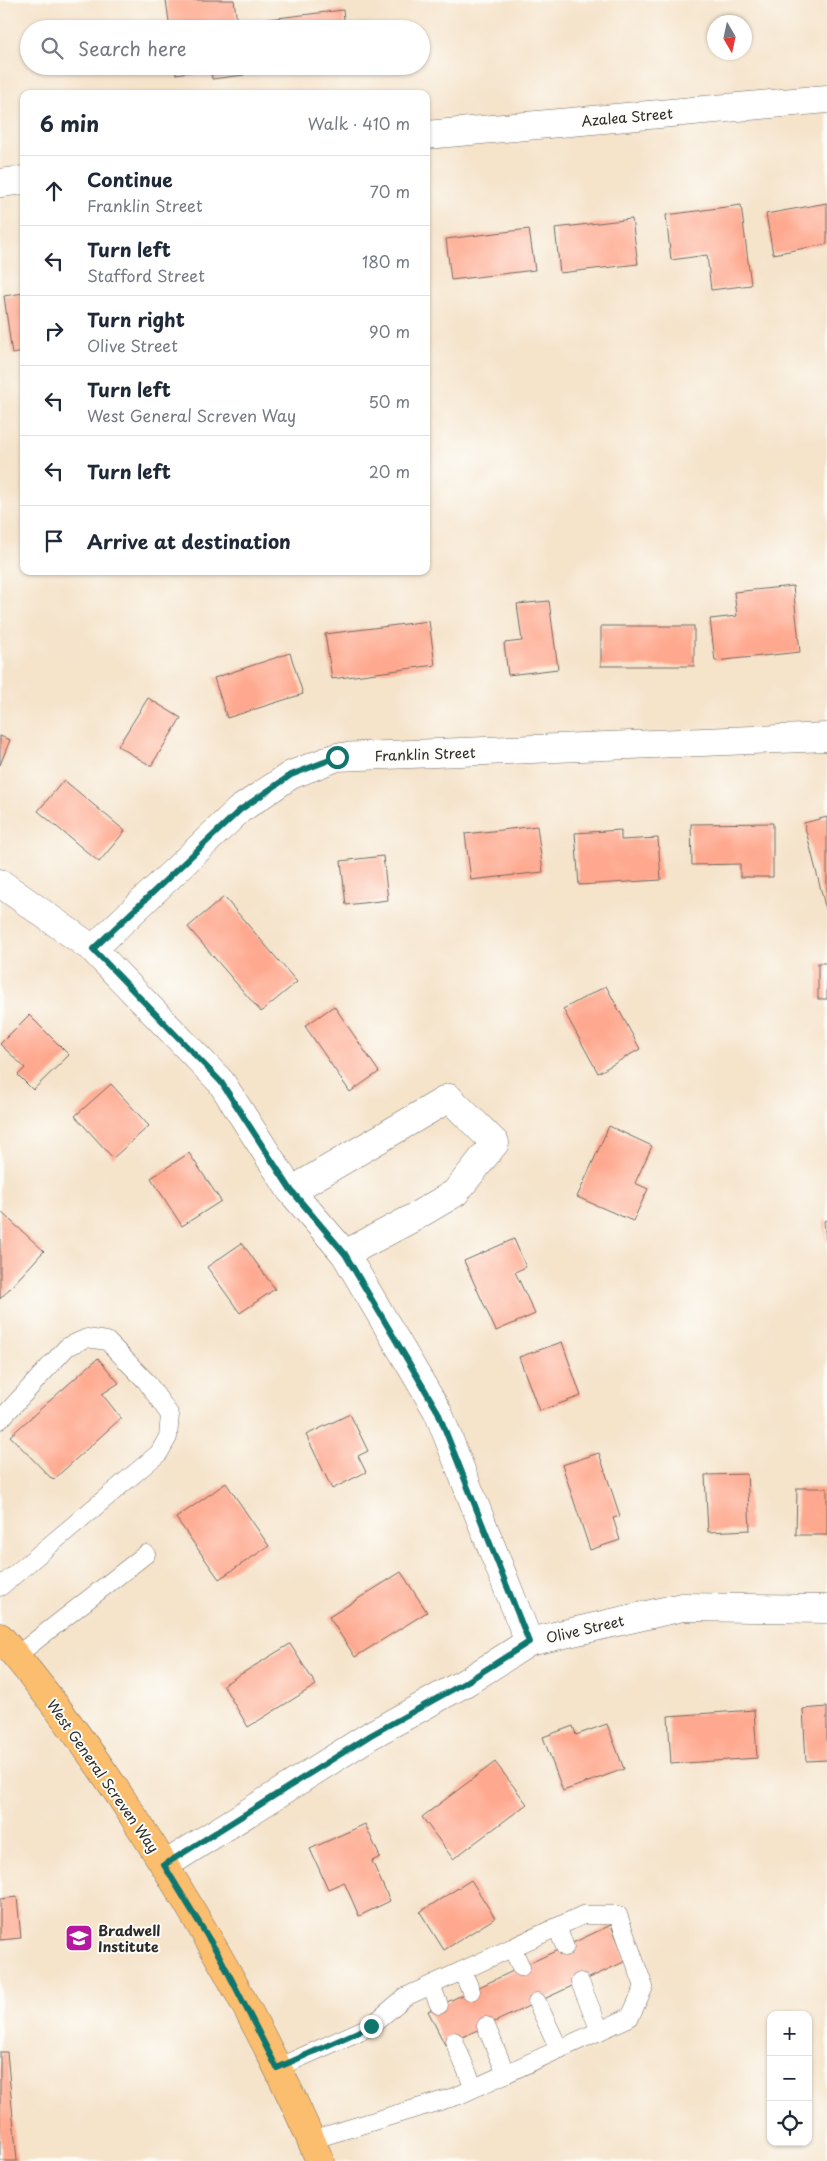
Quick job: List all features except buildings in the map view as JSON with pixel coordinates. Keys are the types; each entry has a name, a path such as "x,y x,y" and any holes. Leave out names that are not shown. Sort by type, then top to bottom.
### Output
{"main road":[{"name":"West General Screven Way","path":"8,1646 61,1712 109,1779 164,1865 220,1957 277,2068 316,2150"}],"street":[{"name":"Azalea Street","path":"430,135 827,99"},
{"path":"0,182 20,180"},
{"name":"Franklin Street","path":"93,949 240,810 291,775 337,757 827,738"},
{"path":"0,884 93,949 221,1082 291,1190 345,1254 438,1412 529,1642"},
{"path":"291,1190 449,1098 495,1143 455,1193 345,1254"},
{"name":"Olive Street","path":"164,1865 371,1735 468,1681 529,1642 682,1607 827,1609"}],"lane":[{"path":"0,1420 67,1347 87,1338 107,1341 146,1380 170,1415 168,1438 159,1453 0,1587"},
{"path":"8,1646 146,1554"},
{"path":"277,2068 371,2026 405,1997 583,1915 618,1915 644,1987 630,2017 457,2096 316,2150"},
{"path":"557,1927 565,1947"},
{"path":"512,1948 521,1967"},
{"path":"462,1971 471,1991"},
{"path":"580,1982 600,2031"},
{"path":"431,1985 439,2005"},
{"path":"537,2002 559,2049"},
{"path":"486,2026 506,2074"},
{"path":"454,2041 474,2088"}],"place":[{"name":"Bradwell Institute","path":"79,1938"}],"route":[{"path":"337,757 291,775 240,810 93,949 221,1082 291,1190 345,1254 438,1412 529,1642 468,1681 371,1735 164,1865 220,1957 277,2068 371,2026"}]}
